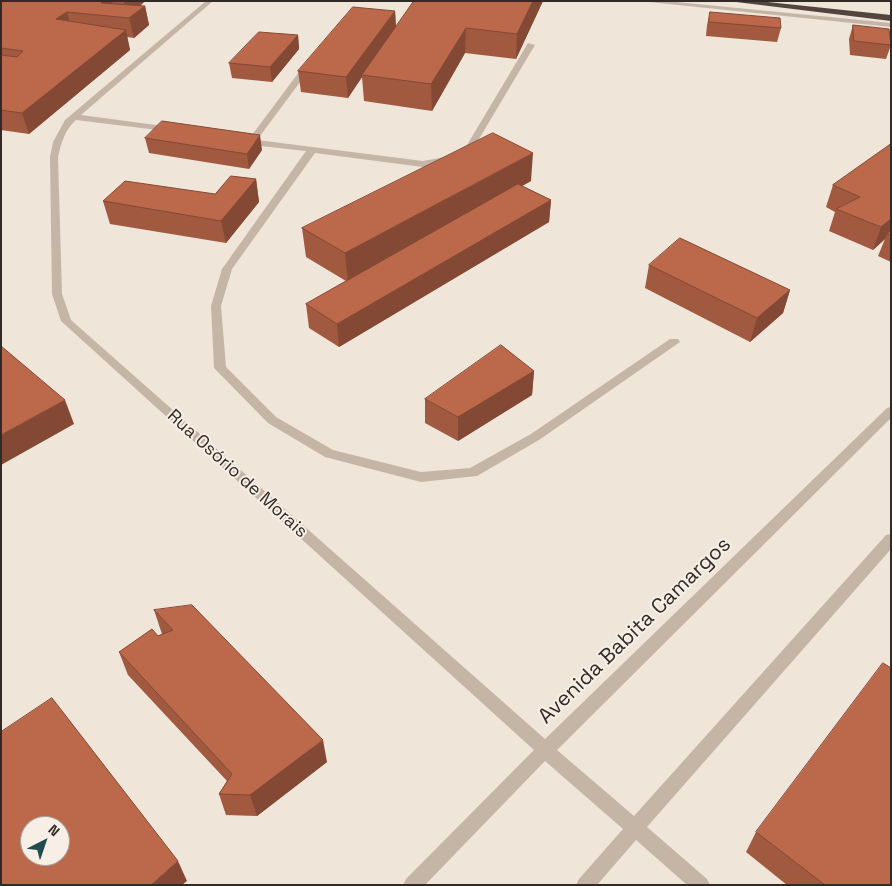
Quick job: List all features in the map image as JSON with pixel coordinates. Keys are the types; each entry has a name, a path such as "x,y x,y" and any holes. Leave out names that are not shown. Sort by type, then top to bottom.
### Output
{"highway":[{"path":"732,1 891,18"}],"street":[{"name":"Rua Osório de Morais","path":"210,1 68,122 56,142 54,157 57,294 66,321 545,750 701,885"},
{"path":"642,1 891,25"},
{"path":"241,140 423,164 448,159 470,147 531,45"},
{"path":"251,142 314,58"},
{"path":"75,117 182,132"},
{"path":"312,150 227,269 216,306 220,368 272,420 328,454 421,477 472,473 535,437 674,342"},
{"name":"Avenida Babita Camargos","path":"412,885 545,750 891,411"},
{"path":"585,885 891,539"}],"building":[{"path":"1,1 104,1 101,3 145,6 129,18 67,12 56,19 126,30 22,113 1,110 1,55 17,57 23,51 1,48"},
{"path":"414,1 533,1 517,34 466,28 431,84 362,75"},
{"path":"353,7 395,11 346,77 298,71"},
{"path":"710,12 780,18 781,28 709,22"},
{"path":"853,25 889,29 891,45 854,41"},
{"path":"259,32 298,35 270,67 229,63"},
{"path":"162,121 260,135 247,154 145,138"},
{"path":"493,133 533,153 345,253 302,228"},
{"path":"891,144 891,219 881,227 836,209 860,197 833,185"},
{"path":"231,176 256,179 221,221 103,201 125,181 215,194"},
{"path":"518,184 551,200 337,324 306,304"},
{"path":"680,238 790,290 757,318 649,265"},
{"path":"501,345 534,371 458,417 425,399"},
{"path":"1,346 65,400 1,435"},
{"path":"192,605 323,740 250,795 219,794 232,774 119,652 152,629 158,636 173,630 154,610"},
{"path":"883,663 891,668 891,885 825,885 756,832"},
{"path":"52,698 178,861 151,885 1,885 1,732"}]}
